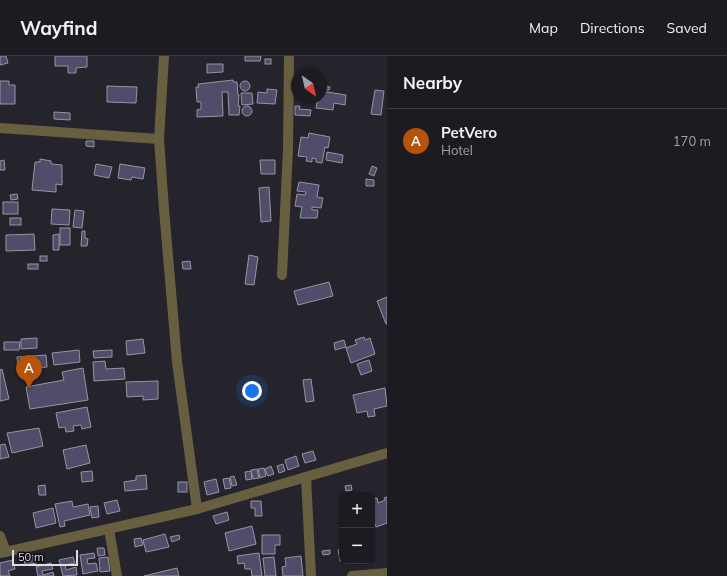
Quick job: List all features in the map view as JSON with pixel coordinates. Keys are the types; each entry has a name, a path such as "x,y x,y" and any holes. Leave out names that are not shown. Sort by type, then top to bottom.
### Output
{"street":[{"path":"164,56 159,139 177,362 197,509"},
{"path":"282,275 288,150 289,56"},
{"path":"0,128 159,139"},
{"path":"0,536 3,552 109,530 197,509 387,453"},
{"path":"306,477 311,576 319,576"},
{"path":"109,530 117,576"},
{"path":"352,576 382,575"}],"building":[{"path":"0,56 6,56 8,63 0,65"},
{"path":"55,56 87,56 87,67 76,68 76,73 68,73 68,66 55,66"},
{"path":"245,56 261,56 260,61 245,61"},
{"path":"265,59 271,59 271,64 265,64"},
{"path":"207,64 223,64 223,72 207,73"},
{"path":"233,80 233,82 237,82 239,95 238,106 240,106 239,115 229,115 228,92 222,92 223,116 197,117 197,110 201,109 201,102 197,102 196,87 199,87 198,84"},
{"path":"0,81 9,81 9,85 15,85 15,104 0,104"},
{"path":"243,81 247,81 250,86 247,91 243,91 240,88 240,84"},
{"path":"107,86 137,87 136,103 107,102"},
{"path":"267,89 277,90 275,104 257,103 258,92 267,93"},
{"path":"375,90 384,91 381,115 371,114"},
{"path":"327,92 346,95 345,105 334,103 333,110 316,108 317,104 327,104"},
{"path":"241,93 252,93 253,104 242,105"},
{"path":"245,106 249,106 251,107 251,115 245,116 242,113 242,109"},
{"path":"295,106 300,106 299,109 311,110 310,116 295,115"},
{"path":"54,112 70,113 70,120 54,119"},
{"path":"309,133 330,137 328,148 325,147 322,163 316,162 316,159 312,158 312,162 306,161 307,157 298,156 301,137 308,138"},
{"path":"86,141 94,141 94,147 86,146"},
{"path":"327,152 343,155 342,163 326,160"},
{"path":"40,159 51,161 51,164 62,165 62,185 56,184 56,192 32,190 35,162 40,162"},
{"path":"4,160 5,170 0,170 0,161"},
{"path":"260,160 275,160 275,174 261,174"},
{"path":"96,164 112,167 109,178 94,175"},
{"path":"120,164 145,168 143,179 132,177 131,180 118,178"},
{"path":"372,166 377,168 374,176 369,174"},
{"path":"366,179 374,180 374,186 366,186"},
{"path":"299,182 319,185 317,197 323,198 321,208 312,207 312,210 318,210 317,218 300,218 302,207 295,206 297,194 305,195 306,192 297,191"},
{"path":"269,187 271,221 261,222 259,188"},
{"path":"17,194 18,199 11,200 10,195"},
{"path":"3,202 18,202 18,214 3,214"},
{"path":"52,209 70,210 69,225 51,224"},
{"path":"75,210 84,211 82,228 73,227"},
{"path":"10,218 21,218 21,225 10,225"},
{"path":"60,228 70,228 70,245 60,245"},
{"path":"82,231 85,231 85,238 88,239 87,246 81,246"},
{"path":"34,234 35,250 6,251 6,235"},
{"path":"59,234 59,250 53,250 53,235"},
{"path":"249,255 258,257 254,285 245,284"},
{"path":"40,256 47,256 47,261 40,261"},
{"path":"190,261 191,269 183,269 182,262"},
{"path":"28,264 38,264 38,269 28,269"},
{"path":"329,282 333,296 298,305 294,291"},
{"path":"387,297 387,324 386,324 377,301"},
{"path":"364,337 365,340 370,338 375,354 351,363 346,348 357,344 355,340"},
{"path":"37,338 37,348 21,349 21,339"},
{"path":"143,339 145,353 127,355 126,341"},
{"path":"344,340 346,347 335,350 334,343"},
{"path":"4,342 20,342 19,350 4,350"},
{"path":"79,350 80,362 54,365 52,353"},
{"path":"112,350 112,357 94,358 93,351"},
{"path":"46,355 47,367 18,370 17,357"},
{"path":"369,360 372,371 361,375 357,364"},
{"path":"105,361 106,369 124,368 125,379 94,381 93,362"},
{"path":"83,368 88,400 30,409 26,387 64,380 62,372"},
{"path":"2,369 9,399 0,401 0,370"},
{"path":"311,379 314,401 306,402 303,380"},
{"path":"158,381 158,399 143,400 143,396 127,397 126,382"},
{"path":"385,388 387,406 374,409 375,416 368,417 367,411 357,413 353,395"},
{"path":"87,407 91,427 82,429 81,425 73,426 74,431 66,432 65,427 59,428 56,413"},
{"path":"39,428 43,446 12,453 7,433"},
{"path":"5,444 9,457 0,459 0,445"},
{"path":"86,445 90,463 67,469 63,450"},
{"path":"313,451 316,460 305,463 302,454"},
{"path":"296,456 299,466 288,470 285,460"},
{"path":"283,464 285,471 279,473 277,466"},
{"path":"271,466 274,474 268,476 265,469"},
{"path":"264,468 266,476 260,478 258,469"},
{"path":"257,469 259,478 253,479 251,470"},
{"path":"92,471 93,481 82,482 81,472"},
{"path":"251,471 252,479 246,480 245,472"},
{"path":"146,475 147,489 125,491 124,482 136,480 136,476"},
{"path":"234,476 237,485 232,486 230,477"},
{"path":"229,478 231,488 225,489 223,479"},
{"path":"216,479 219,492 207,495 204,482"},
{"path":"178,482 187,482 187,492 178,492"},
{"path":"45,485 46,495 39,495 38,486"},
{"path":"351,485 352,490 346,491 345,486"},
{"path":"387,497 387,523 376,527 375,498 377,498 378,503 385,500 384,498"},
{"path":"117,500 120,511 107,514 104,503"},
{"path":"72,501 73,507 88,504 90,515 64,521 65,526 60,527 55,504"},
{"path":"251,501 261,501 262,516 255,516 255,508 251,508"},
{"path":"98,506 99,517 92,518 90,507"},
{"path":"53,508 56,523 36,528 33,513"},
{"path":"227,512 229,520 216,524 213,516"},
{"path":"252,526 256,544 229,551 225,533"},
{"path":"165,534 169,547 146,552 143,540"},
{"path":"179,535 180,539 172,542 170,537"},
{"path":"262,535 280,535 280,545 275,545 275,554 262,554"},
{"path":"141,538 143,545 135,547 134,539"},
{"path":"97,548 104,548 105,555 98,556"},
{"path":"330,550 330,554 323,555 322,551"},
{"path":"94,553 95,558 87,559 88,564 96,563 98,571 83,574 80,555"},
{"path":"259,553 262,576 252,576 251,569 245,569 244,563 238,564 237,556"},
{"path":"34,555 36,563 25,565 24,557"},
{"path":"301,556 303,576 283,576 282,567 286,566 285,558"},
{"path":"73,557 75,563 65,565 66,570 76,567 77,575 63,576 59,560"},
{"path":"108,557 110,571 100,572 99,558"},
{"path":"274,557 276,576 265,576 263,558"},
{"path":"13,560 15,569 8,571 10,576 0,576 0,563"},
{"path":"51,563 53,569 42,571 43,575 53,572 54,576 38,576 36,567"},
{"path":"177,568 179,576 144,576"}],"place":[{"name":"PetVero","path":"29,388"}]}
